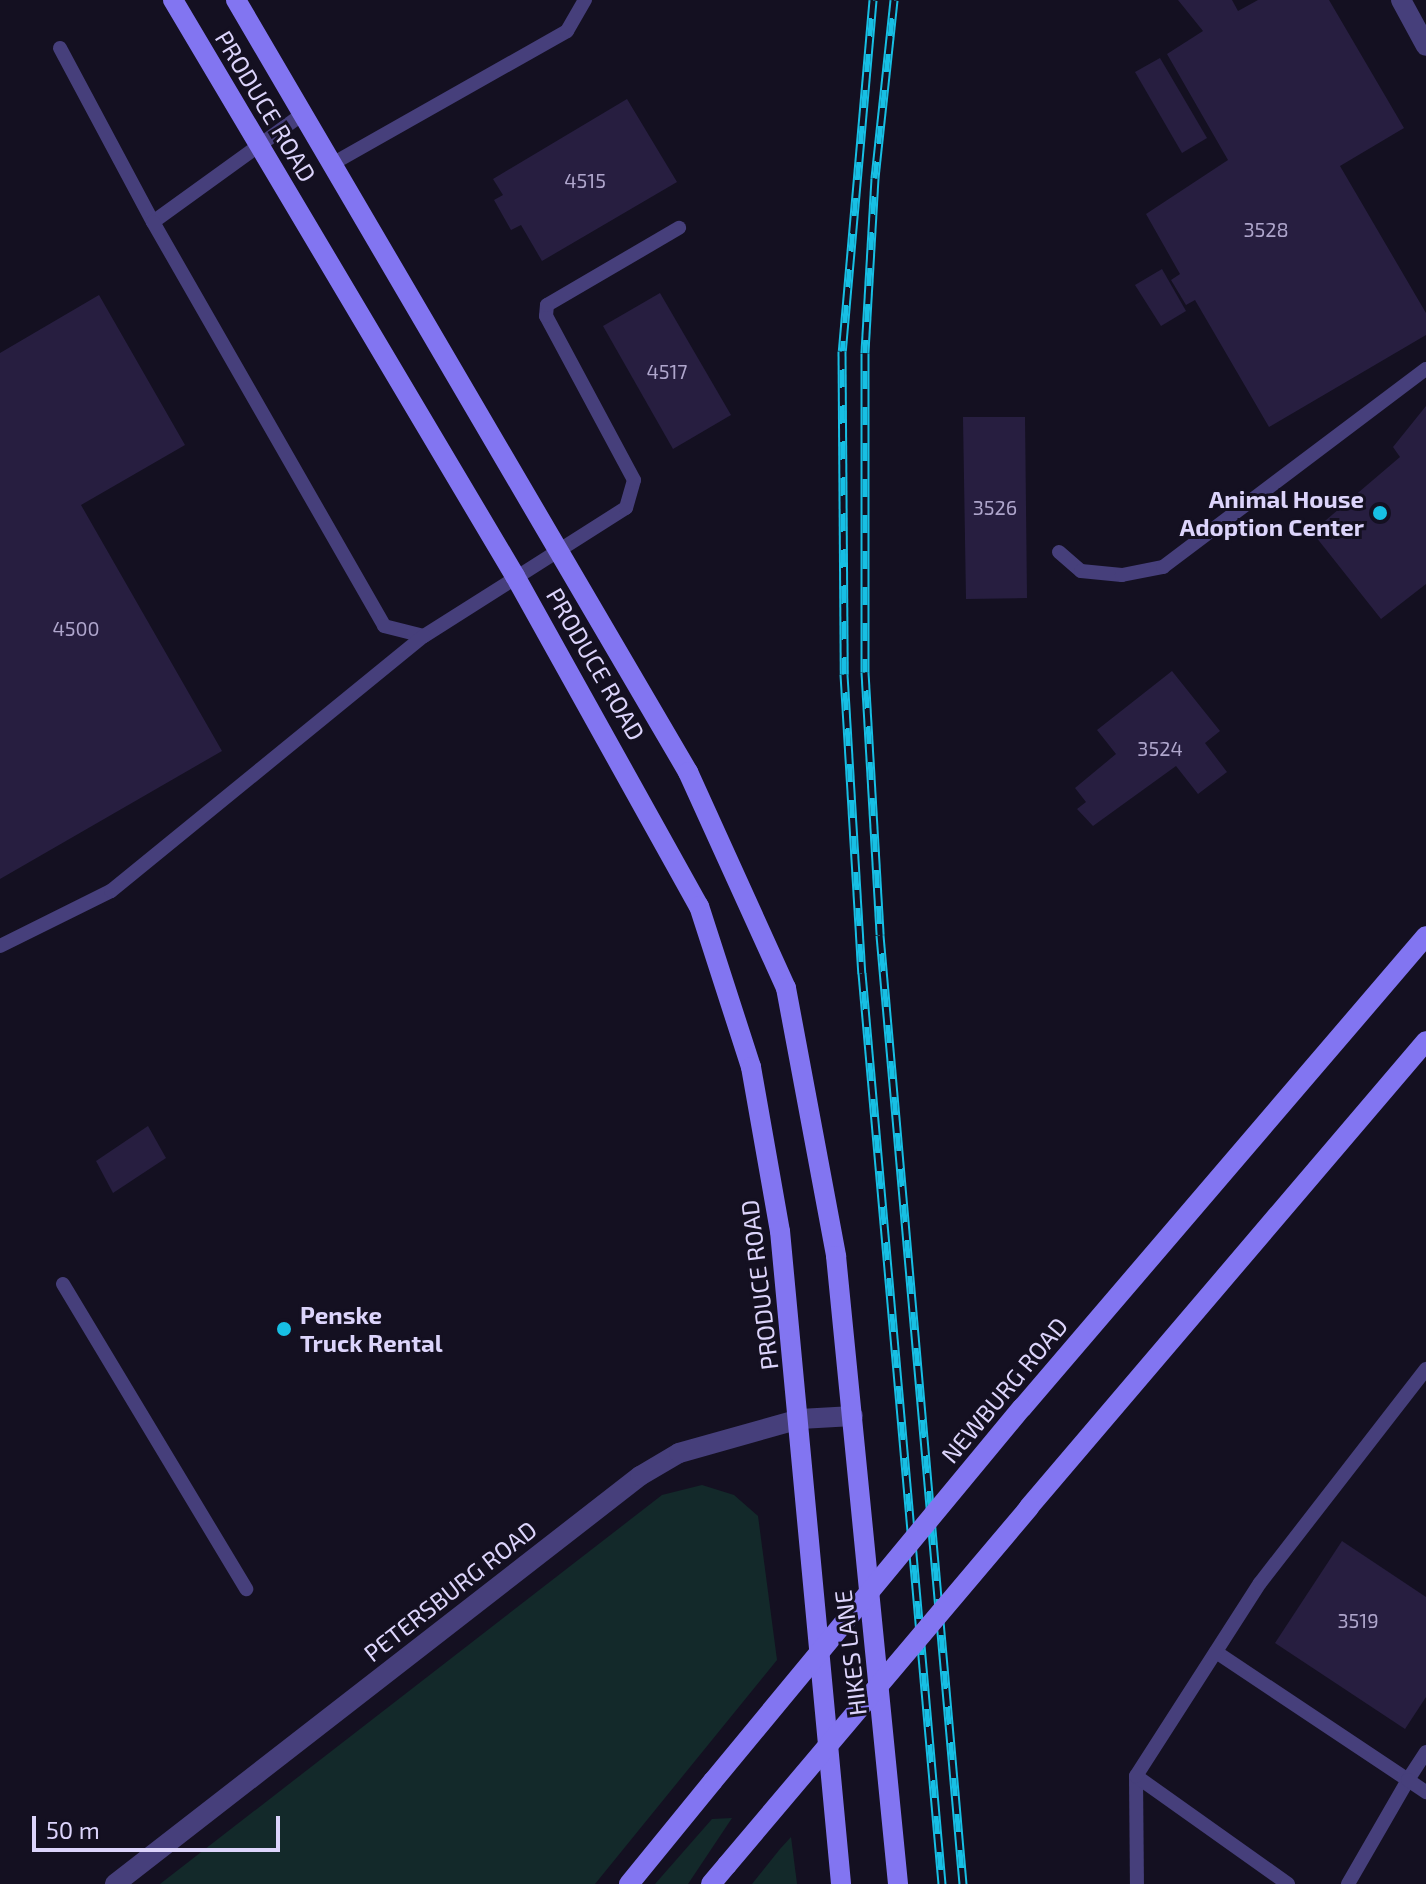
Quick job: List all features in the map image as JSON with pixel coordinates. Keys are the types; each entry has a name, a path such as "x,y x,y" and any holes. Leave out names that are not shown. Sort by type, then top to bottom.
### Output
{"street":[{"name":"PRODUCE ROAD","path":"173,0 515,576 699,906 763,1122 800,1419"},
{"name":"PRODUCE ROAD","path":"236,0 688,772 786,988 836,1256 853,1416"},
{"path":"1401,0 1426,46"},
{"name":"NEWBURG ROAD","path":"629,1884 1022,1408 1426,936"},
{"path":"711,1884 1426,1041"},
{"name":"PETERSBURG ROAD","path":"115,1884 640,1476 679,1453 800,1419 853,1416"},
{"name":"HIKES LANE","path":"853,1416 898,1884"},
{"name":"HIKES LANE","path":"800,1419 841,1884"}],"lane":[{"path":"332,164 567,31 585,0"},
{"path":"60,48 153,222 384,626 424,636"},
{"path":"153,222 303,114"},
{"path":"0,946 111,891 424,636 626,508 634,480 546,316 547,305 679,228"},
{"path":"1059,552 1081,571 1122,575 1163,567 1426,369"},
{"path":"63,1284 246,1589"},
{"path":"1137,1884 1136,1776 1260,1583 1426,1369"},
{"path":"1216,1652 1426,1792"},
{"path":"1348,1884 1426,1752"},
{"path":"1136,1776 1288,1884"}],"green space":[{"path":"702,1485 734,1495 758,1516 777,1660 595,1884 160,1884 662,1495"},
{"path":"732,1818 688,1884 655,1884 712,1819"},
{"path":"791,1837 797,1884 752,1884 780,1849"}],"building":[{"path":"1178,0 1232,0 1238,11 1258,0 1329,0 1404,128 1340,166 1426,313 1426,335 1269,427 1195,300 1186,305 1171,280 1180,274 1146,214 1228,160 1167,54 1203,31"},
{"path":"1160,58 1207,138 1182,153 1135,72"},
{"path":"627,99 677,182 542,261 521,225 511,230 494,200 503,195 493,179"},
{"path":"1162,269 1186,311 1161,326 1135,285"},
{"path":"660,293 731,415 673,449 603,326"},
{"path":"99,295 185,445 81,505 222,751 0,879 0,353"},
{"name":"Animal House Adoption Center","path":"1426,406 1426,584 1381,619 1312,532 1400,457 1393,447"},
{"path":"963,417 1025,417 1027,598 966,599"},
{"path":"1172,671 1220,731 1205,743 1227,772 1198,794 1176,766 1093,826 1077,809 1086,802 1075,788 1116,754 1097,730"},
{"path":"148,1126 166,1158 113,1193 96,1161"},
{"path":"1342,1541 1426,1597 1426,1697 1405,1729 1275,1643"}],"railway":[{"path":"873,0 842,351 844,674 862,973 942,1884"},
{"path":"894,0 875,178 865,353 865,672 880,935 963,1884"}],"place":[{"name":"Animal House Adoption Center","path":"1380,513"},
{"name":"Penske Truck Rental","path":"284,1329"}]}
